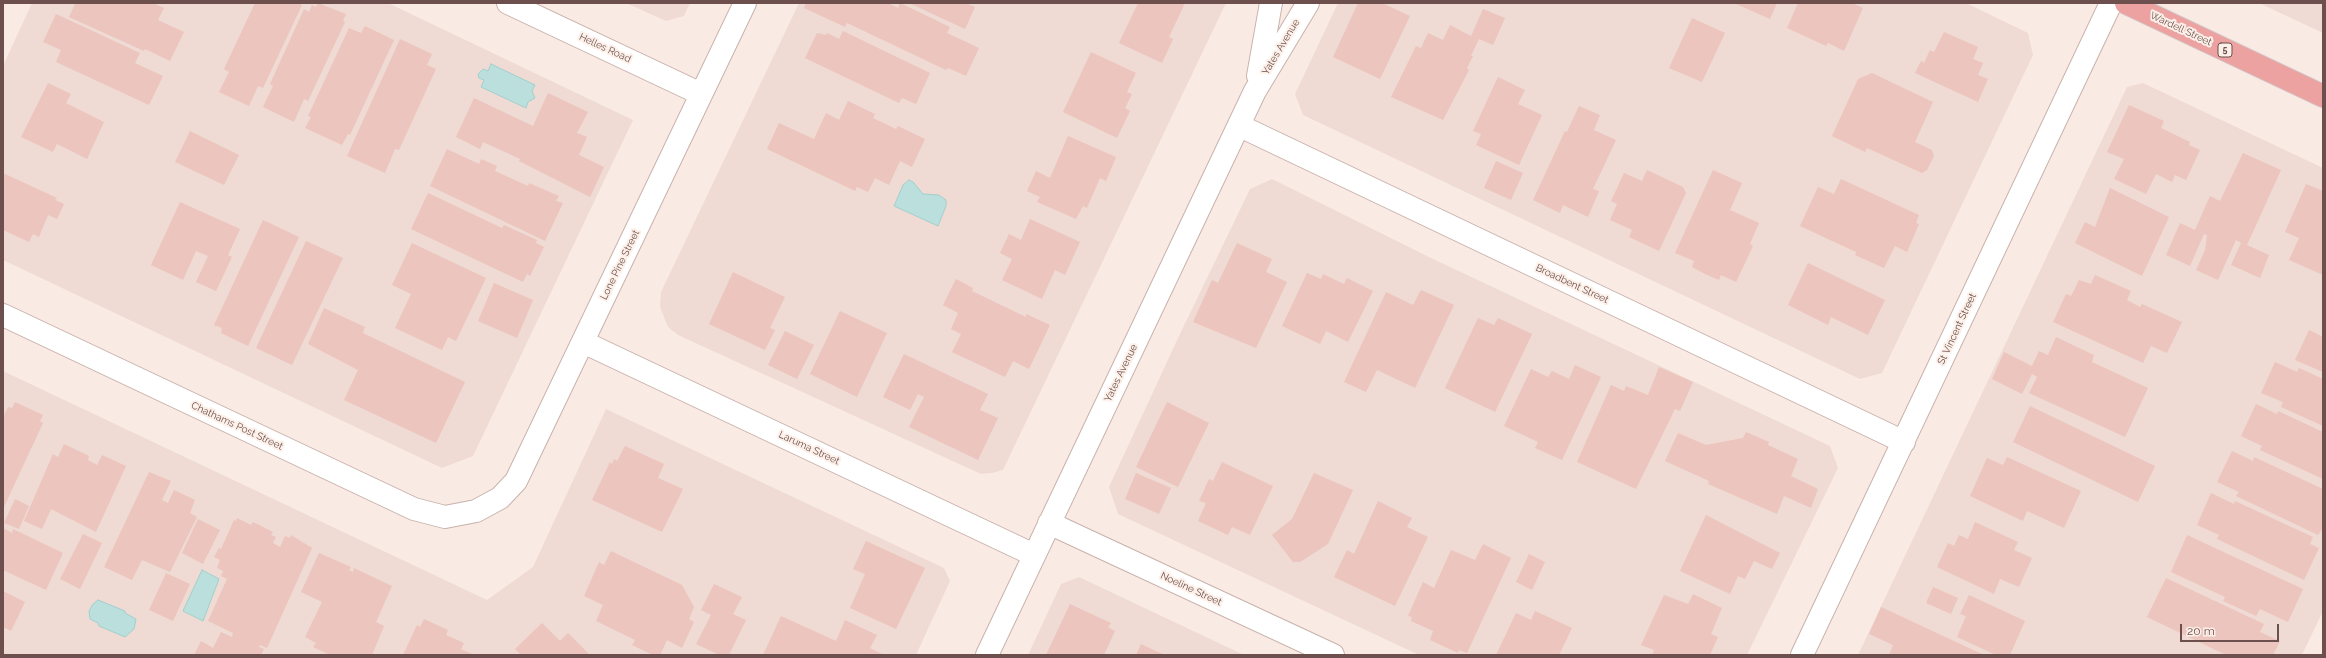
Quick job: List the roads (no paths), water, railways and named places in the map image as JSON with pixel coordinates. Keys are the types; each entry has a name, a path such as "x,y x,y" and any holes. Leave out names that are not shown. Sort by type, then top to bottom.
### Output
{"highway":[{"name":"Wardell Street","path":"2126,3 2323,96"}],"street":[{"name":"Helles Road","path":"508,3 701,94"},
{"name":"Lone Pine Street","path":"476,511 500,498 516,481 745,3"},
{"name":"Yates Avenue","path":"1255,91 1271,3"},
{"name":"Yates Avenue","path":"987,655 1240,126 1255,91 1308,3"},
{"name":"St Vincent Street","path":"1802,655 2111,3"},
{"name":"Broadbent Street","path":"1240,126 1904,442"},
{"name":"Chathams Post Street","path":"3,315 414,509 445,517 476,511"},
{"name":"Laruma Street","path":"583,342 1034,555"},
{"name":"Noeline Street","path":"1049,523 1333,655"}],"water":[{"path":"491,64 535,85 532,91 535,98 528,102 526,108 481,87 484,80 479,78 478,74 483,69 488,71"},
{"path":"909,180 913,182 923,194 939,195 946,200 946,206 938,226 894,206 903,185"},
{"path":"202,570 219,579 203,621 183,611"},
{"path":"98,600 125,611 125,613 136,619 134,629 125,637 99,626 98,623 90,619 89,611 93,604"}]}
